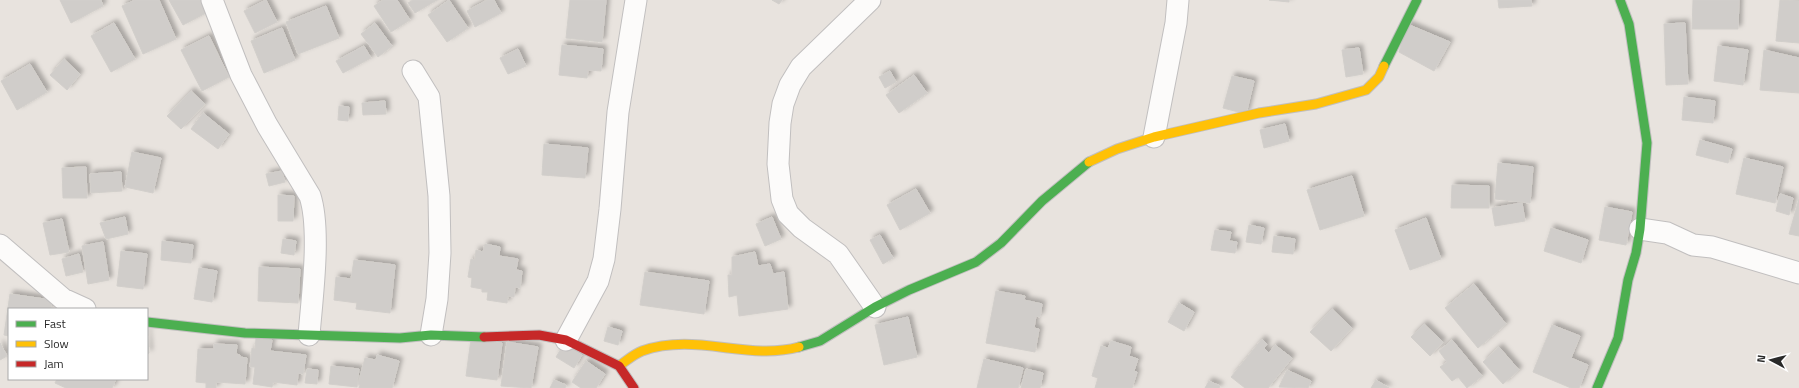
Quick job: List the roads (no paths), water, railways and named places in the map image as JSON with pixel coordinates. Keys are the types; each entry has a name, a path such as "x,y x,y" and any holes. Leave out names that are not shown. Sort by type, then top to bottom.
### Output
{"street":[{"path":"212,0 241,75 267,125 310,196 314,208 314,252 309,335"},
{"path":"566,340 598,281 604,259 610,209 618,112 636,0"},
{"path":"870,0 801,67 790,85 783,104 780,123 778,164 782,199 788,214 802,228 838,254 875,307"},
{"path":"1154,137 1176,23 1178,0"},
{"path":"619,366 641,351 692,343 758,351 784,351 820,341 875,307 909,290 976,262 1002,243 1042,202 1089,162 1117,149 1154,137 1259,113 1316,104 1366,90 1379,77 1418,0"},
{"path":"1597,388 1618,338 1640,229 1647,144 1629,24 1620,0"},
{"path":"414,72 429,97 439,196 440,253 437,299 431,335"},
{"path":"1640,229 1667,233 1693,245 1712,247 1799,273"},
{"path":"0,245 63,299 83,308"},
{"path":"148,322 238,332 309,335 400,338 431,335 469,337 539,335 566,340 619,366 634,388"}]}
